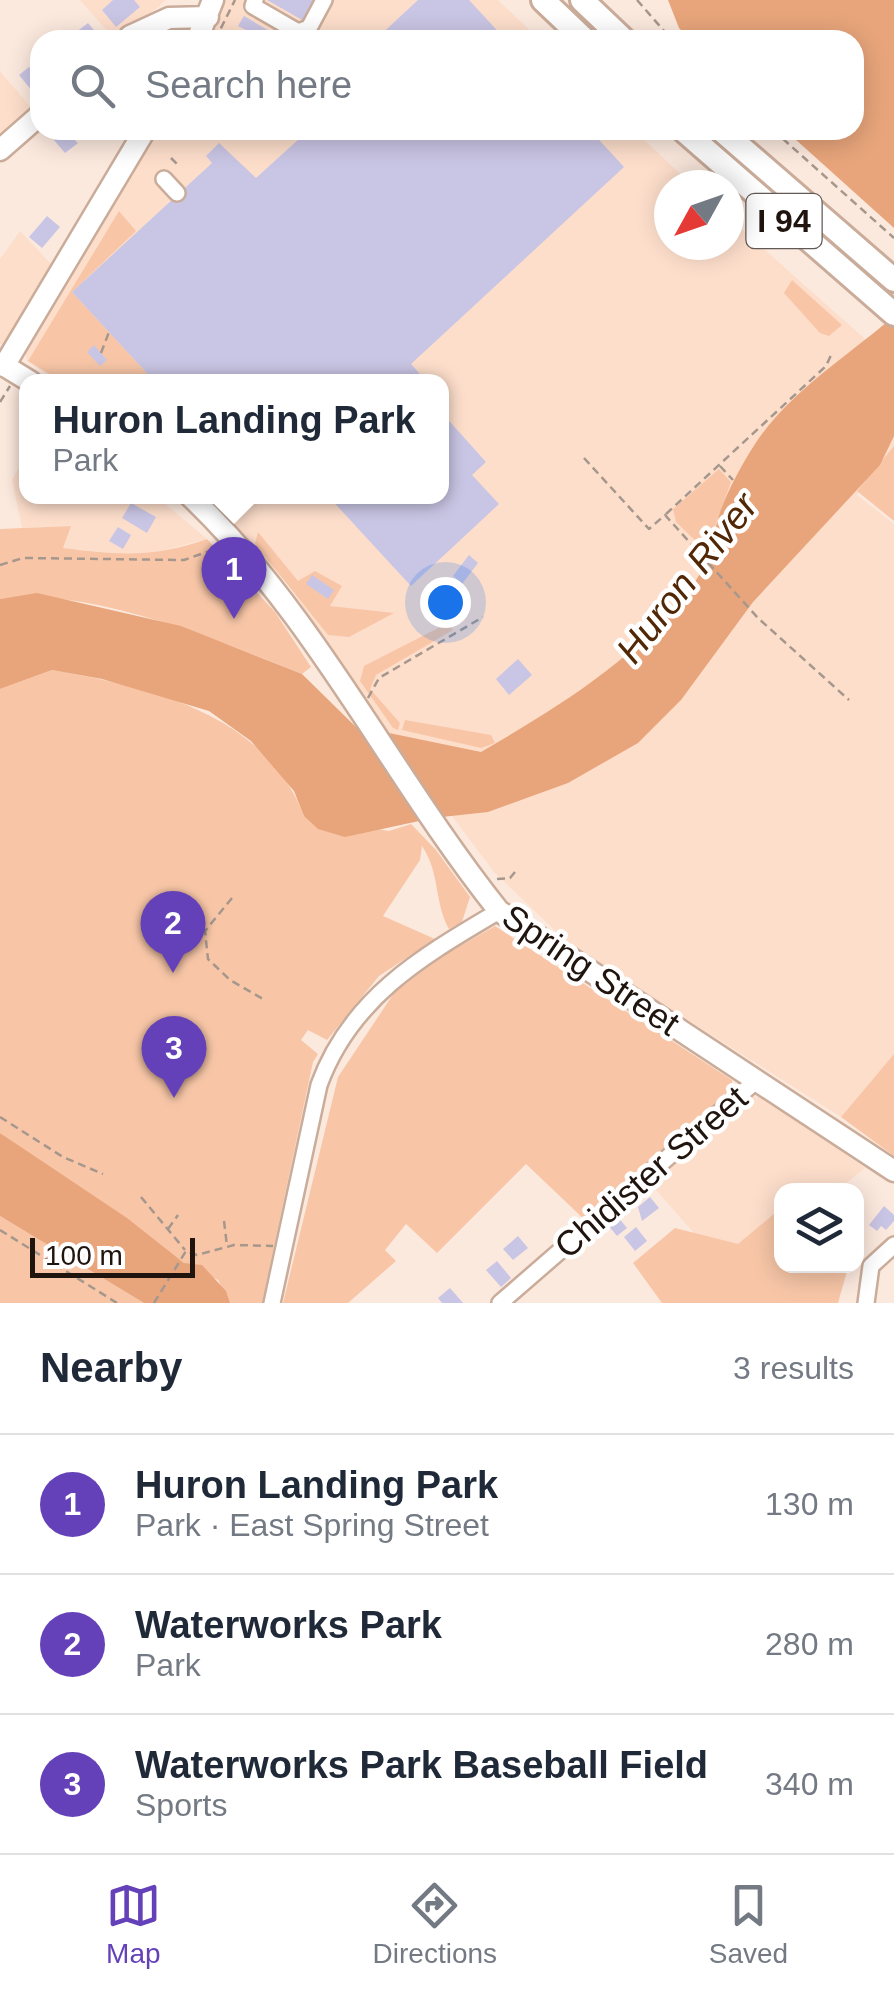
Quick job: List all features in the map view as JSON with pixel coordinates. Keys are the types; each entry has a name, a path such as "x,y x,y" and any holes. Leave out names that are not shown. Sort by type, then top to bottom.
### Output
{"highway":[{"path":"544,0 576,30"},
{"path":"582,0 614,30"},
{"name":"I 94","path":"694,140 891,312"},
{"name":"I 94","path":"733,140 894,280"}],"main road":[{"path":"137,30 171,0"},
{"path":"144,30 169,18 210,9"},
{"path":"0,150 30,124"},
{"path":"1,367 140,140"},
{"name":"Spring Street","path":"196,504 361,700 452,852 500,911 894,1172"}],"street":[{"path":"255,0 253,6 295,30"},
{"path":"304,30 309,28 324,0"},
{"path":"164,179 177,193"},
{"path":"272,1303 319,1084 332,1052 401,970 500,911"},
{"name":"Chidister Street","path":"500,1303 757,1080"},
{"path":"866,1303 872,1266 894,1246"}],"path":[{"path":"220,30 236,0"},
{"path":"636,0 663,30"},
{"path":"784,140 894,238"},
{"path":"170,158 178,165"},
{"path":"101,353 109,332"},
{"path":"584,458 649,529 826,366 832,353"},
{"path":"719,465 732,480"},
{"path":"665,515 758,618 848,700"},
{"path":"0,565 23,558 184,560 219,547"},
{"path":"361,700 379,678 483,617"},
{"path":"494,879 510,878 515,872"},
{"path":"232,898 204,931 208,959 230,980 263,999"},
{"path":"0,1116 63,1157 103,1174"},
{"path":"141,1197 186,1251 197,1255 243,1244 275,1246"},
{"path":"167,1230 178,1215"},
{"path":"224,1222 227,1248"},
{"path":"0,1230 117,1303"},
{"path":"243,1244 244,1254"},
{"path":"154,1303 186,1251"}],"shaded area":[{"path":"80,0 166,0 132,30 106,30"},
{"path":"221,0 498,0 530,30 210,30"},
{"path":"668,0 894,0 894,228 796,140 864,140 864,30 679,28"},
{"path":"0,71 30,106 30,116 0,143"},
{"path":"149,140 645,140 676,170 654,170 654,260 744,260 744,231 864,338 876,386 894,405 894,449 857,495 894,524 894,1054 841,1117 571,946 494,872 389,733 289,586 213,504 449,504 449,374 46,374 27,361 25,350"},
{"path":"119,211 136,231 72,292 148,374 49,374 28,361"},
{"path":"20,231 54,267 5,345 0,344 0,259"},
{"path":"792,280 842,325 829,336 820,333 784,293"},
{"path":"894,316 894,436 880,465 753,602 681,700 638,743 568,783 488,812 433,818 345,837 318,829 304,816 294,791 251,741 209,711 102,679 52,670 0,689 0,599 37,593 181,626 302,674 409,779 389,733 481,752 593,681 668,615 701,571 727,495 769,425 802,391"},
{"path":"894,446 894,521 857,491"},
{"path":"19,468 19,504 165,504 207,539 142,556 63,548 70,526 22,528 12,480"},
{"path":"719,469 731,482 706,551 676,522 673,509"},
{"path":"71,526 63,548 136,553 207,539 275,612 311,667 302,674 194,632 113,608 35,597 0,599 0,529"},
{"path":"258,532 298,581 315,571 342,586 330,606 394,613 349,637 328,635 255,544"},
{"path":"448,623 453,630 376,675 370,689 400,723 398,730 393,728 360,681 364,666"},
{"path":"52,670 164,697 233,729 262,752 286,781 304,816 389,831 411,824 436,850 470,897 462,922 449,929 432,866 422,846 420,860 383,916 435,939 379,976 327,1040 308,1030 301,1040 318,1054 313,1062 262,1303 230,1303 218,1280 184,1263 0,1133 0,689"},
{"path":"405,720 491,735 495,743 481,748 402,730"},
{"path":"495,926 732,1080 732,1096 587,1222 526,1164 437,1253 406,1224 385,1250 396,1261 348,1303 283,1303 338,1077 404,978"},
{"path":"894,1054 894,1156 841,1117"},
{"path":"753,1096 766,1100 865,1168 847,1183 774,1183 774,1246 735,1280 649,1182"},
{"path":"0,1133 127,1218 184,1263 202,1265 226,1291 230,1303 144,1303 0,1216"},
{"path":"774,1214 774,1273 846,1273 838,1303 662,1303 633,1263 675,1228 738,1244"},
{"path":"0,1216 144,1303 0,1303"}],"building":[{"path":"113,0 134,0 140,7 116,27 102,10"},
{"path":"267,0 316,0 304,21"},
{"path":"418,0 469,0 497,30 386,30"},
{"path":"244,16 268,30 246,30 238,26"},
{"path":"30,68 30,88 19,75"},
{"path":"54,140 78,143 65,153"},
{"path":"298,140 599,140 624,167 411,364 420,374 148,374 72,292 212,163 206,156 219,143 256,178"},
{"path":"47,216 60,227 42,248 29,237"},
{"path":"94,345 107,360 100,366 87,352"},
{"path":"449,421 486,462 472,475 499,504 411,586 335,504 449,504"},
{"path":"130,504 156,517 147,533 122,518"},
{"path":"118,527 131,535 123,549 109,541"},
{"path":"469,555 478,563 462,584 453,576"},
{"path":"312,575 334,590 328,599 306,584"},
{"path":"518,659 532,675 509,695 496,679"},
{"path":"650,1197 659,1208 642,1221 638,1207"},
{"path":"884,1206 894,1215 894,1221 886,1230 881,1226 877,1231 869,1225"},
{"path":"618,1217 627,1228 617,1236 608,1225"},
{"path":"636,1227 647,1241 635,1251 624,1237"},
{"path":"518,1236 528,1248 513,1260 503,1249"},
{"path":"497,1261 511,1278 501,1287 486,1270"},
{"path":"450,1288 463,1303 442,1303 438,1298"}],"place":[{"name":"Huron Landing Park","path":"234,619"},
{"name":"Waterworks Park","path":"173,973"},
{"name":"Waterworks Park Baseball Field","path":"174,1098"}],"water label":[{"name":"Huron River","path":"687,578"}]}
